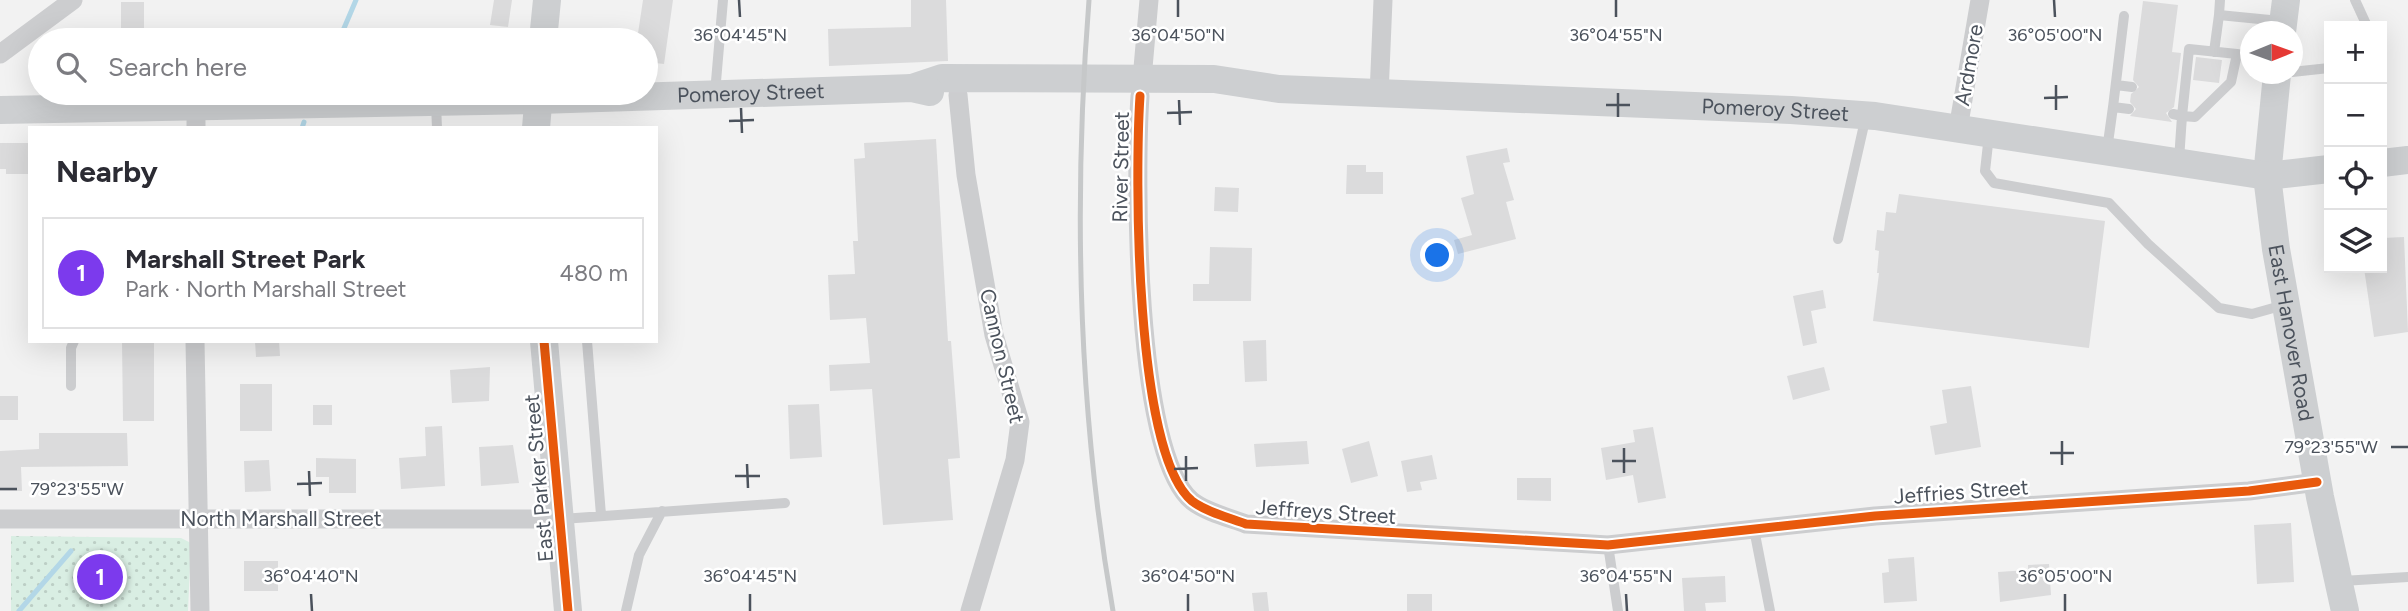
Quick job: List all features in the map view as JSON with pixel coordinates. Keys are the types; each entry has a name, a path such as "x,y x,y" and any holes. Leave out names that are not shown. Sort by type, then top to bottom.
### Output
{"street":[{"path":"35,28 73,0"},
{"path":"544,28 547,0"},
{"name":"River Street","path":"1137,239 1141,87 1149,0"},
{"path":"1379,95 1382,0"},
{"name":"Ardmore","path":"1958,129 1980,0"},
{"path":"0,54 28,33"},
{"name":"Pomeroy Street","path":"912,88 942,78 1141,87 1214,96 1279,89 1866,116 2267,176 2324,170"},
{"name":"East Hanover Road","path":"2276,84 2267,176 2285,305 2344,611"},
{"name":"Pomeroy Street","path":"658,95 912,88 958,95 1141,87"},
{"name":"Cannon Street","path":"958,95 966,175 994,335 1020,422 1015,460 970,611"},
{"name":"Pomeroy Street","path":"0,110 196,116 437,115 491,105"},
{"path":"536,126 538,105"},
{"path":"2387,162 2408,160"},
{"name":"Jeffreys Street","path":"1137,239 1142,313 1158,423 1172,470 1192,501 1246,524 1608,545"},
{"path":"195,343 200,611"},
{"name":"East Parker Street","path":"544,343 568,611"},
{"name":"Jeffries Street","path":"1608,545 1875,516 2249,491 2317,482"},
{"name":"North Marshall Street","path":"0,519 561,519"}],"lane":[{"path":"715,94 723,0"},
{"path":"2214,52 2220,0"},
{"path":"2355,0 2365,21"},
{"path":"2220,15 2284,18"},
{"path":"2107,151 2124,16"},
{"path":"2179,162 2178,115 2189,49 2240,55"},
{"path":"2178,115 2195,117 2231,82 2236,54"},
{"path":"2303,71 2324,69"},
{"path":"2116,85 2132,87"},
{"path":"2113,107 2129,109"},
{"path":"1838,239 1866,116"},
{"path":"1989,134 1985,171 1994,183 2109,202 2148,244 2219,308 2252,314 2285,305"},
{"path":"71,386 74,343"},
{"path":"587,343 601,515"},
{"path":"561,519 785,503"},
{"path":"626,611 630,583 639,555 662,511"},
{"path":"1754,529 1770,611"},
{"path":"1608,545 1618,611"},
{"path":"2339,581 2408,577"}],"green space":[{"path":"11,536 181,538 191,543 188,611 11,611"}],"building":[{"path":"494,0 512,0 508,27 490,25"},
{"path":"643,0 673,0 664,64 658,63 658,28 639,28"},
{"path":"911,0 946,0 948,61 829,66 828,29 911,27"},
{"path":"2143,1 2178,5 2172,52 2181,53 2174,107 2166,113 2172,122 2130,116 2136,109 2130,102 2131,94 2139,87 2133,80"},
{"path":"121,2 144,2 144,28 121,28"},
{"path":"2196,57 2222,60 2219,83 2193,80"},
{"path":"936,139 948,341 951,341 960,458 948,459 953,520 883,525 872,389 830,391 829,365 870,363 866,318 830,320 828,275 855,274 853,241 858,241 854,159 865,158 864,143"},
{"path":"0,143 28,143 28,174 6,174 6,169 0,169"},
{"path":"1507,148 1510,162 1503,163 1514,200 1506,202 1516,239 1458,254 1454,240 1472,235 1461,198 1474,194 1466,156"},
{"path":"1347,165 1366,165 1366,172 1383,172 1383,194 1346,194"},
{"path":"1215,187 1239,188 1238,212 1214,211"},
{"path":"1899,194 2105,221 2089,348 1873,321 1879,273 1879,251 1875,250 1877,230 1884,231 1886,212 1896,213"},
{"path":"2404,237 2408,332 2374,337 2365,273 2387,273 2387,238"},
{"path":"1210,247 1252,248 1251,301 1193,301 1193,284 1209,284"},
{"path":"1823,290 1826,308 1811,311 1817,343 1803,346 1793,296"},
{"path":"1266,340 1267,381 1245,382 1243,341"},
{"path":"122,343 154,343 154,421 123,421"},
{"path":"255,343 279,343 280,356 256,357"},
{"path":"490,367 489,401 452,403 450,370"},
{"path":"1824,367 1830,390 1793,400 1787,376"},
{"path":"240,384 272,384 272,431 240,431"},
{"path":"1971,386 1981,447 1935,455 1930,426 1947,423 1942,390"},
{"path":"0,396 18,396 18,420 0,420"},
{"path":"819,404 822,457 790,459 788,405"},
{"path":"313,405 332,405 332,425 313,425"},
{"path":"442,426 445,486 401,489 399,458 426,456 425,427"},
{"path":"1653,427 1666,498 1638,503 1633,475 1606,480 1601,448 1635,442 1633,430"},
{"path":"39,433 127,433 128,466 21,467 22,491 0,491 0,451 39,449"},
{"path":"1307,441 1309,464 1256,467 1254,444"},
{"path":"1369,441 1378,476 1351,483 1342,449"},
{"path":"513,445 519,483 481,486 479,447"},
{"path":"1432,455 1437,479 1420,482 1422,490 1407,492 1401,461"},
{"path":"316,458 356,459 356,493 329,493 329,477 316,477"},
{"path":"269,460 271,491 245,492 244,461"},
{"path":"1517,478 1551,478 1551,501 1517,500"},
{"path":"2291,523 2294,582 2257,584 2254,525"},
{"path":"1914,557 1917,601 1884,603 1882,573 1889,572 1888,559"},
{"path":"244,561 278,561 278,591 244,591"},
{"path":"2049,564 2051,595 2000,602 1998,572 2028,570 2028,565"},
{"path":"1725,576 1726,602 1705,603 1706,611 1684,611 1682,578"},
{"path":"1267,592 1269,611 1254,611 1252,593"},
{"path":"1407,594 1432,594 1432,611 1407,611"}],"waterway":[{"path":"344,28 356,0"},
{"path":"303,126 304,122"},
{"path":"19,611 71,551"}],"railway":[{"path":"1089,0 1081,153 1082,307 1092,459 1113,611"}],"cycle path":[{"path":"1140,96 1138,185 1142,309 1159,428 1173,473 1192,501 1211,512 1246,524 1608,545 1875,516 2249,491 2317,482"},
{"path":"544,343 568,611"}],"place":[{"name":"Marshall Street Park","path":"100,577"}]}
